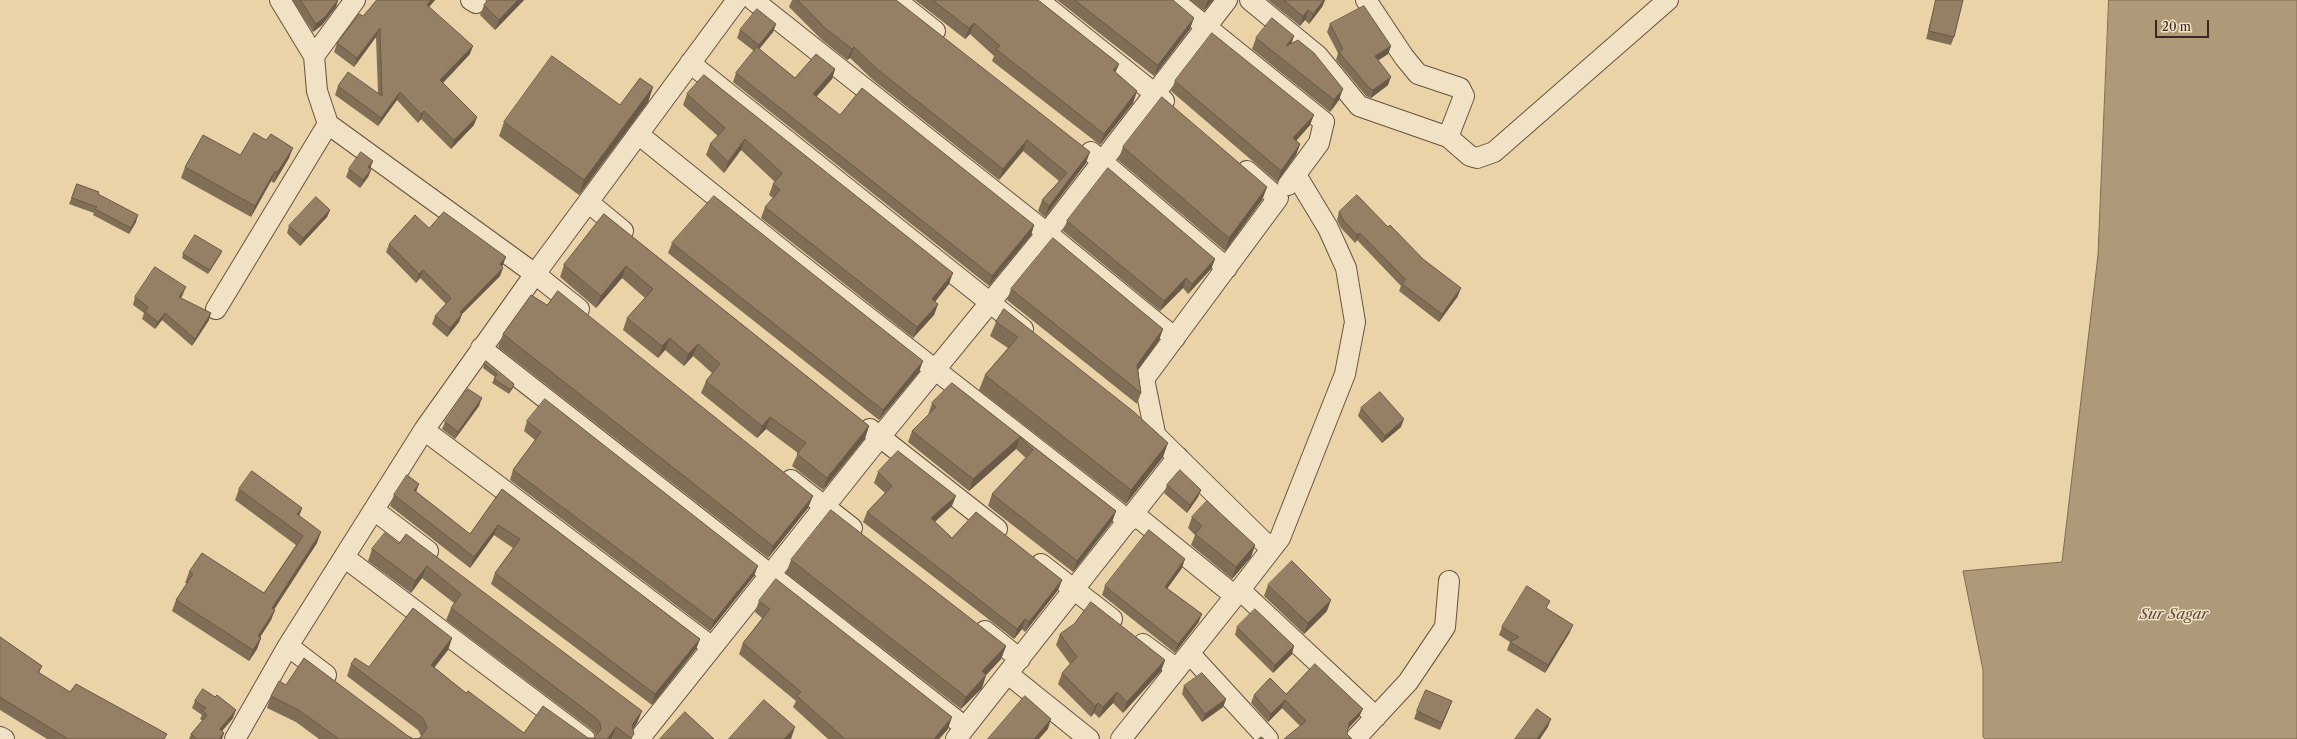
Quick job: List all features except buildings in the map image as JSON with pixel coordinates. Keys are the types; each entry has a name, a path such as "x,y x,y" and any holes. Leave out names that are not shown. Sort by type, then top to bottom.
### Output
{"street":[{"path":"280,0 314,56 317,91 328,124 535,274 596,323"},
{"path":"314,56 355,0"},
{"path":"243,736 288,646 424,430 480,348 737,0"},
{"path":"753,0 1047,233 1175,338"},
{"path":"896,0 950,43"},
{"path":"1038,0 1178,112"},
{"path":"1154,434 1144,379 1319,143 1324,122 1173,0"},
{"path":"640,739 648,716 712,647 989,302 1047,233 1154,92 1227,0"},
{"path":"1250,0 1318,56 1359,106 1448,137 1470,156 1477,158 1494,152 1668,0"},
{"path":"1366,0 1404,57 1418,74 1460,88 1464,96 1448,137"},
{"path":"690,64 1038,341"},
{"path":"216,309 328,124"},
{"path":"638,134 786,253 935,369 1132,518 1238,593 1376,717"},
{"path":"1076,141 1102,161 1226,268"},
{"path":"1231,158 1278,198"},
{"path":"1121,739 1190,654 1280,538 1345,374 1355,322 1346,268 1328,228 1296,175"},
{"path":"588,202 636,242"},
{"path":"480,348 770,575 961,735 1132,518 1178,457"},
{"path":"1130,414 1154,434 1271,549"},
{"path":"856,418 1176,670"},
{"path":"424,430 712,647"},
{"path":"777,468 868,540"},
{"path":"374,510 444,563"},
{"path":"344,557 585,739"},
{"path":"1355,739 1408,682 1445,627 1449,581"},
{"path":"972,621 1014,666 1089,739"},
{"path":"288,646 338,685"},
{"path":"1190,654 1268,739"},
{"path":"0,737 4,739"}],"water":[{"name":"Sur Sagar","path":"2109,0 2297,0 2297,739 1985,739 1983,737 1983,670 1963,571 2062,562 2098,255"}]}
